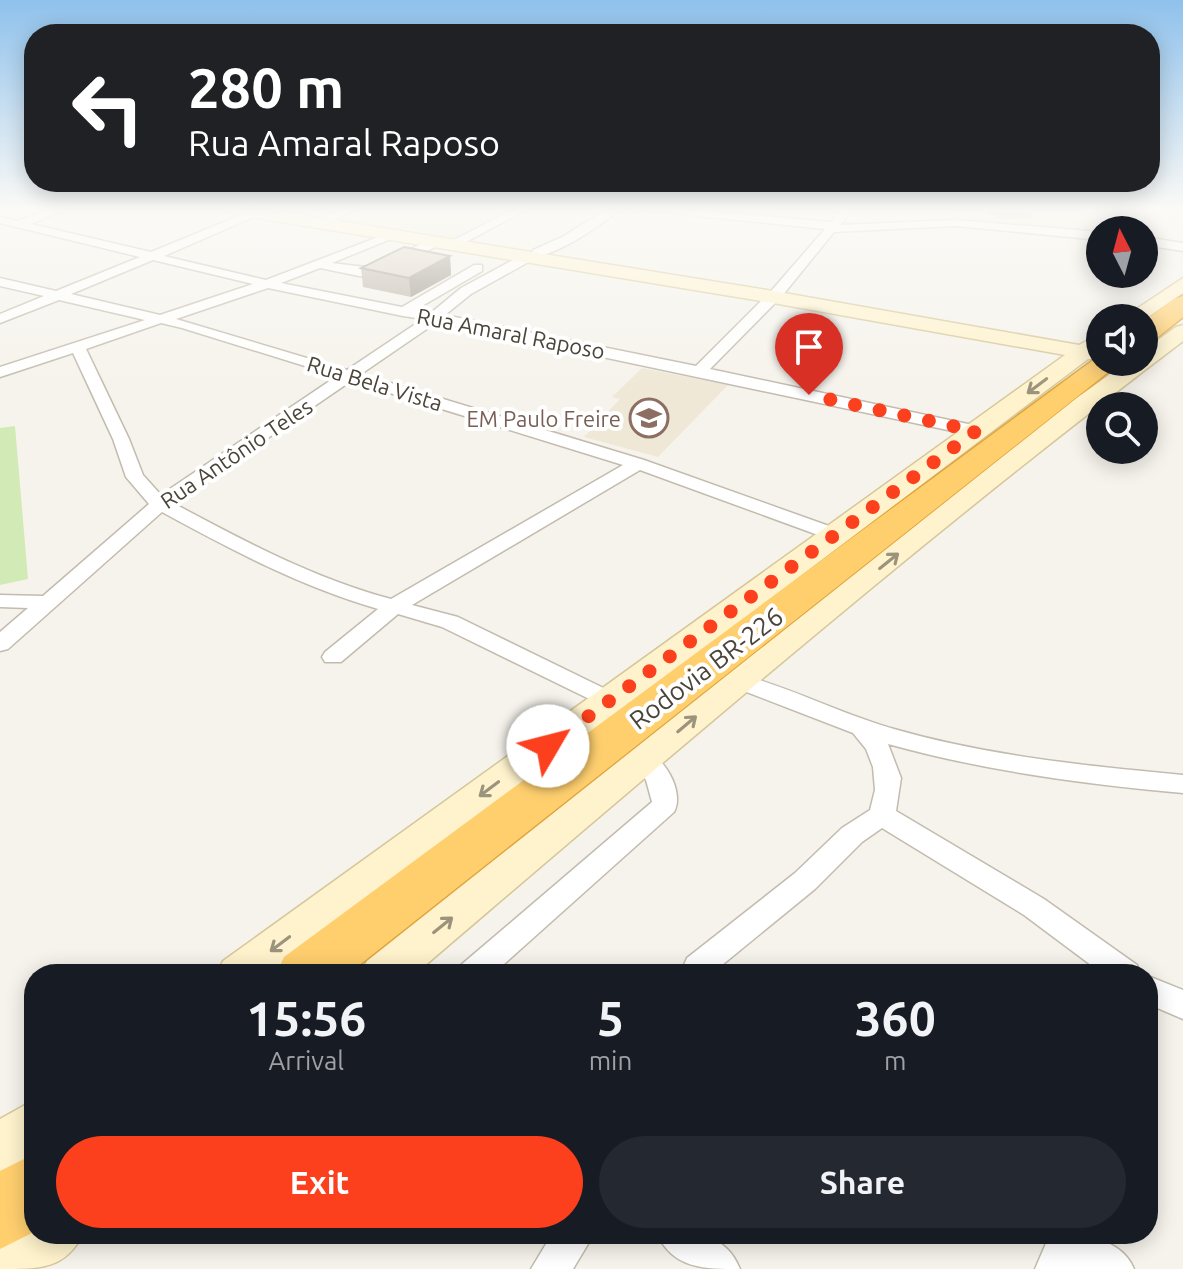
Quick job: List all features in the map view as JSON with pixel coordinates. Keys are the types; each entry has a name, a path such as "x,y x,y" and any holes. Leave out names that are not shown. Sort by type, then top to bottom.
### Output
{"highway":[{"path":"1158,323 1183,304"},
{"name":"Rodovia BR-226","path":"318,964 632,726 1086,359"},
{"path":"0,1214 24,1196"}],"main road":[{"path":"614,268 1086,348"},
{"path":"1154,304 1183,284"},
{"path":"1158,349 1183,331"},
{"path":"393,964 632,726 836,535 976,431 1086,357"},
{"path":"255,964 632,726 739,681 1122,376"},
{"path":"0,1149 24,1131"},
{"path":"13,1269 44,1244"}],"street":[{"path":"0,319 127,268"},
{"name":"Rua Amaral Raposo","path":"198,268 976,431"},
{"path":"0,372 309,268"},
{"path":"343,268 370,273 381,268"},
{"path":"456,268 472,271"},
{"name":"Rua Antônio Teles","path":"403,312 480,268"},
{"name":"Rua Antônio Teles","path":"0,644 160,504 350,376 500,268"},
{"path":"699,371 798,268"},
{"name":"Rua Bela Vista","path":"0,282 186,325 638,464 836,535"},
{"path":"445,287 466,291"},
{"path":"78,348 121,439 135,477 160,504 233,546 342,592 450,622 480,635 632,726 665,792 665,805 483,964"},
{"path":"333,657 393,607 638,464"},
{"path":"0,601 50,602"},
{"path":"739,681 861,727 942,750 1183,784"},
{"path":"702,964 805,881 852,835 882,815 887,803 888,772 874,740 861,727"},
{"path":"882,815 1034,907 1112,964"},
{"path":"1158,994 1183,1005"},
{"path":"550,1269 568,1244"},
{"path":"689,1244 721,1269"},
{"path":"1064,1249 1115,1269"}],"shaded area":[{"name":"EM Paulo Freire","path":"642,368 728,385 658,457 584,437 620,399 612,397"}],"green space":[{"path":"15,426 28,579 0,585 0,428"}],"building":[{"path":"362,268 427,268 409,278"}],"place":[{"name":"EM Paulo Freire","path":"649,418"}],"route":[{"path":"548,746 976,431 809,395"}]}
